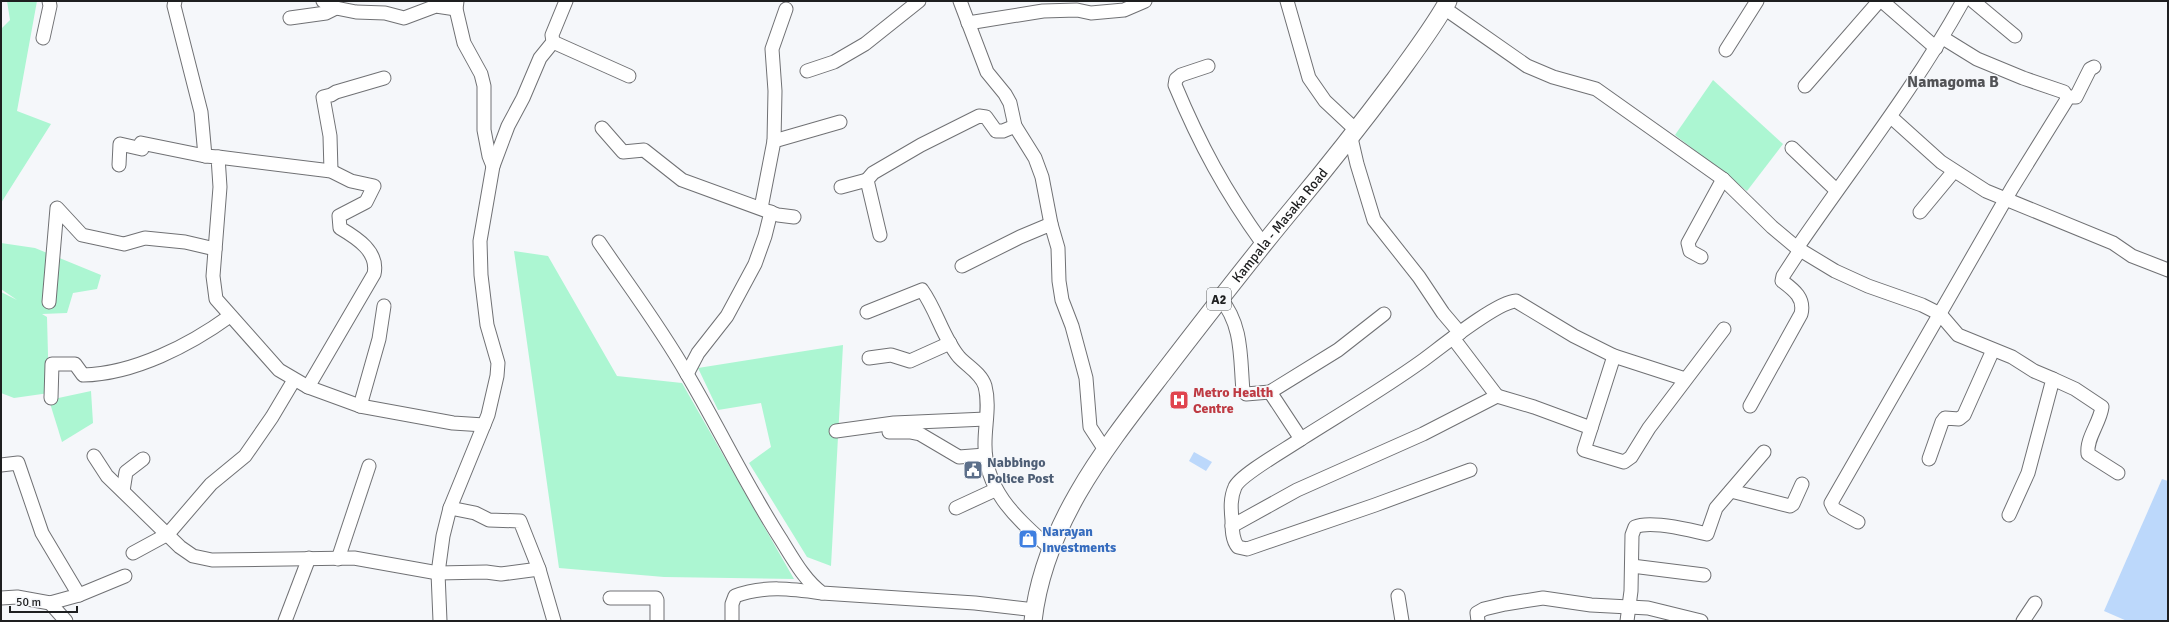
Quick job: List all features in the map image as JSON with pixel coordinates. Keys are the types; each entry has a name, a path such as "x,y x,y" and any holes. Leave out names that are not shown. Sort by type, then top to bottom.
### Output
{"main road":[{"name":"Kampala - Masaka Road","path":"1034,615 1039,587 1052,550 1077,493 1105,450 1220,298 1354,134 1417,49 1446,4"}],"street":[{"path":"43,38 49,11 49,1"},
{"path":"175,1 174,6 220,187 213,290 216,299 279,370 308,387 360,406 453,423 484,425"},
{"path":"324,1 336,8 356,12 385,13 404,18 436,6 457,5 464,43 481,74 484,86 484,130 489,156 493,166"},
{"path":"440,621 438,573 443,536 450,508 484,425 496,386 498,363 487,325 481,275 480,241 493,166 508,126 523,98 540,58 553,42 552,35 566,1"},
{"path":"807,71 834,62 864,44 919,1"},
{"path":"960,1 987,72 1005,94 1010,103 1014,126 1035,158 1042,177 1051,224 1058,248 1059,281 1062,300 1072,326 1086,378 1090,427 1105,450"},
{"path":"968,23 1043,11 1077,10 1091,13 1124,10 1145,1"},
{"path":"1287,1 1309,78 1325,101 1354,134 1357,164 1374,220 1419,277 1443,313 1456,336 1497,396 1534,407 1591,428"},
{"path":"1726,50 1757,1"},
{"path":"1805,86 1880,1 1939,43 2023,78 2064,92 2067,97"},
{"path":"1750,406 1801,314 1802,302 1800,297 1782,281 1783,276 1836,190 1890,117 1939,43 1964,1"},
{"path":"1974,1 2015,36"},
{"path":"1446,4 1527,66 1553,77 1596,89 1723,179 1772,227 1799,249 1835,271 1868,286 1922,305 1940,314 1958,335 2012,357 2034,371 2075,389 2102,407 2101,414 2087,447 2088,454 2118,474"},
{"path":"290,18 326,13 336,8"},
{"path":"687,374 698,353 727,316 754,264 765,236 766,210 774,142 776,91 772,49 786,9"},
{"path":"553,42 629,76"},
{"path":"1208,66 1181,75 1176,78 1175,85 1193,130 1211,164 1263,244"},
{"path":"2067,97 2076,97 2090,69 2094,67"},
{"path":"331,171 330,136 323,98 332,96 336,92 384,78"},
{"path":"1858,522 1834,509 1830,503 1912,358 1940,314 2067,97"},
{"path":"841,187 867,180 879,168 978,116 986,117 996,131 1003,131 1014,126"},
{"path":"1890,117 1915,140 1954,171 1986,191 2113,243 2132,256 2168,270"},
{"path":"774,142 840,122"},
{"path":"602,128 623,152 644,150 682,180 778,215 794,217"},
{"path":"119,165 120,144 142,149 141,143 212,157 331,171 351,181 374,186 366,202 339,216 340,228 360,240 374,261 374,274 308,387"},
{"path":"1792,148 1836,190"},
{"path":"1337,155 1357,164"},
{"path":"1920,212 1954,171"},
{"path":"1701,257 1690,251 1688,243 1723,179"},
{"path":"867,180 880,235"},
{"path":"49,302 57,208 82,235 124,244 145,238 185,242 215,250"},
{"path":"962,266 1013,240 1051,224"},
{"path":"599,242 640,300 687,374 766,517 794,560 817,589 822,593"},
{"path":"867,312 922,290 958,356 978,375 984,385 988,407 985,455 995,490 1012,514 1052,550"},
{"path":"1220,298 1230,310 1236,323 1243,391 1246,394 1270,392 1338,350 1384,314"},
{"path":"1470,470 1375,505 1246,549 1241,548 1236,544 1232,526 1231,504 1235,486 1238,482 1301,439 1422,361 1456,336 1505,304 1516,301 1574,336 1614,356 1685,379"},
{"path":"360,406 379,339 384,306"},
{"path":"51,396 51,398 52,364 75,364 83,374 122,370 193,341 230,316"},
{"path":"1614,356 1584,451 1620,462 1627,461 1639,446 1649,428 1724,329"},
{"path":"869,358 891,355 910,361 950,343"},
{"path":"1929,459 1942,422 1945,418 1959,419 1964,414 1993,350"},
{"path":"2009,515 2028,474 2053,379"},
{"path":"133,554 168,534 211,484 245,456 272,417 294,380"},
{"path":"1270,392 1301,439"},
{"path":"1232,526 1297,490 1423,434 1497,396"},
{"path":"836,431 894,423 986,420"},
{"path":"881,432 910,432 920,434 959,457 985,455"},
{"path":"1627,621 1632,566 1632,535 1635,527 1672,527 1707,534 1714,512 1764,452"},
{"path":"94,456 107,476 193,556 212,560 354,558 397,567 438,573 486,572 501,574 539,569"},
{"path":"123,491 126,472 143,458"},
{"path":"1,465 18,463 42,533 78,595"},
{"path":"338,559 369,466"},
{"path":"1731,490 1790,506 1793,504 1802,484"},
{"path":"956,508 995,490"},
{"path":"450,508 475,513 489,520 520,521 539,569 554,621"},
{"path":"285,621 309,558"},
{"path":"1632,566 1704,575"},
{"path":"1,598 17,597 50,603 78,595 125,576"},
{"path":"732,621 733,600 735,596 757,589 781,589 964,602 1034,615"},
{"path":"1398,596 1402,621"},
{"path":"610,598 656,598 658,621"},
{"path":"1478,621 1477,614 1484,609 1543,598 1591,605 1648,608 1701,621"},
{"path":"50,603 66,621"},
{"path":"2023,621 2035,603"}],"green space":[{"path":"7,1 37,1 17,111 51,124 1,203 1,29 10,20"},
{"path":"1713,80 1783,144 1747,191 1675,135"},
{"path":"1,243 35,248 101,275 97,289 73,293 67,313 42,314 47,317 49,393 14,398 1,393 1,292 17,300 1,289"},
{"path":"514,251 548,256 617,376 682,383 794,579 664,577 559,568"},
{"path":"843,345 831,566 807,557 749,463 771,447 761,403 718,410 698,368"},
{"path":"91,391 93,423 62,442 49,400"}],"water":[{"path":"1194,452 1212,462 1206,471 1189,461"},
{"path":"2162,479 2168,481 2168,621 2127,621 2104,611"}],"place":[{"name":"Metro Health Centre","path":"1179,400"},
{"name":"Nabbingo Police Post","path":"973,470"},
{"name":"Narayan Investments","path":"1028,539"}],"district":[{"name":"Namagoma B","path":"1953,81"}]}
